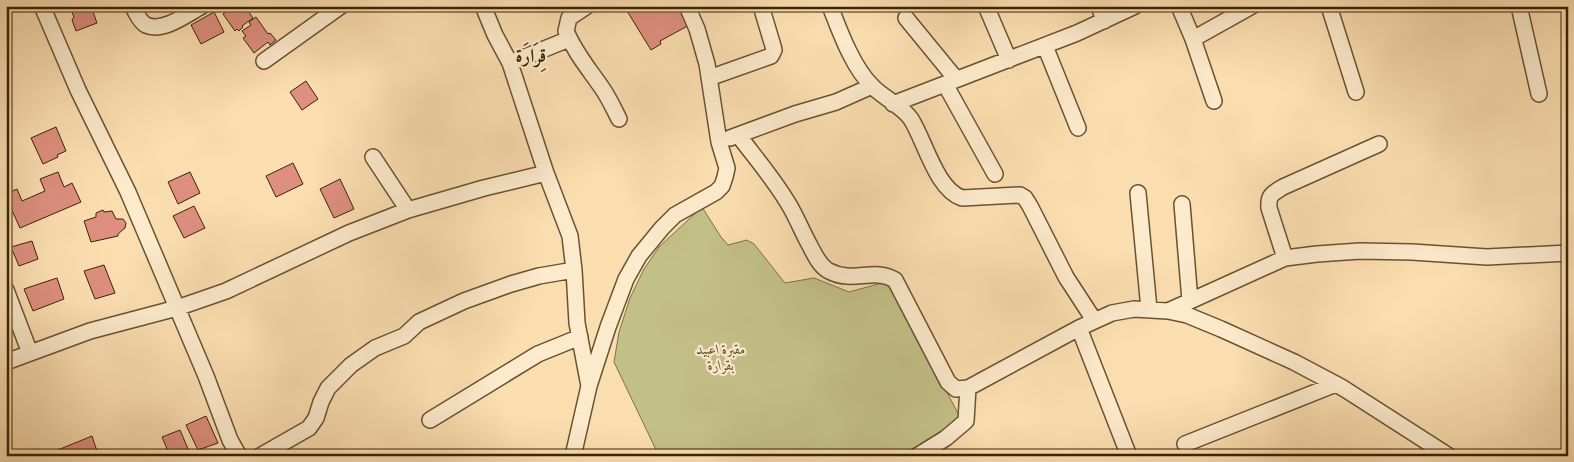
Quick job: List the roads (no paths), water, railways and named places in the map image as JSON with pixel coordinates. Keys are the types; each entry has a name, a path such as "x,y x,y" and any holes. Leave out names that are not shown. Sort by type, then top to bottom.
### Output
{"street":[{"path":"42,6 78,90 128,192 178,308 230,440 239,456"},
{"path":"134,9 146,24 159,27 202,6"},
{"path":"264,61 342,6"},
{"path":"483,6 510,63 546,173 570,236 577,323 589,386"},
{"path":"572,456 589,386 626,279 652,238 675,215 716,192 722,186 726,168 709,78 702,46 687,6"},
{"path":"709,78 771,56 774,50 761,6"},
{"path":"830,6 856,64 872,86 909,117 919,132 942,180 956,196 966,198 1014,195 1025,198 1066,277 1094,320"},
{"path":"986,6 1009,60"},
{"path":"893,104 1045,46 1101,14 1135,6"},
{"path":"1179,6 1193,39 1214,101"},
{"path":"1193,39 1252,6"},
{"path":"1329,6 1356,92"},
{"path":"1519,6 1539,94"},
{"path":"582,8 573,14 567,22 566,31 588,70 602,88 619,120"},
{"path":"906,18 950,82 995,174"},
{"path":"510,63 569,39"},
{"path":"1045,46 1078,128"},
{"path":"720,142 795,114 836,102 872,86"},
{"path":"738,136 792,209 817,259 826,270 849,278 878,274 888,275 895,280 948,382 956,389 968,388 1094,320 1122,310 1150,309 1168,311 1221,329 1294,362 1336,384 1443,454"},
{"path":"1285,258 1269,208 1268,200 1272,194 1283,187 1379,144"},
{"path":"373,157 408,210"},
{"path":"6,362 90,331 178,308 226,291 349,233 408,210 484,188 546,173"},
{"path":"1138,193 1150,309"},
{"path":"1182,204 1190,301"},
{"path":"1168,311 1285,258 1360,252 1412,252 1487,257 1568,253"},
{"path":"260,456 309,428 316,418 328,388 351,365 375,348 404,336 419,322 464,301 510,284 539,276 574,270"},
{"path":"6,290 30,353"},
{"path":"1079,328 1129,456"},
{"path":"430,420 538,354 580,337"},
{"path":"1185,444 1336,384"},
{"path":"917,456 946,438 966,421 968,388"}],"district":[{"name":"قِرَارَة","path":"531,55"}],"park label":[{"name":"مقبرة اعبيد بقرارة","path":"721,358"}]}
